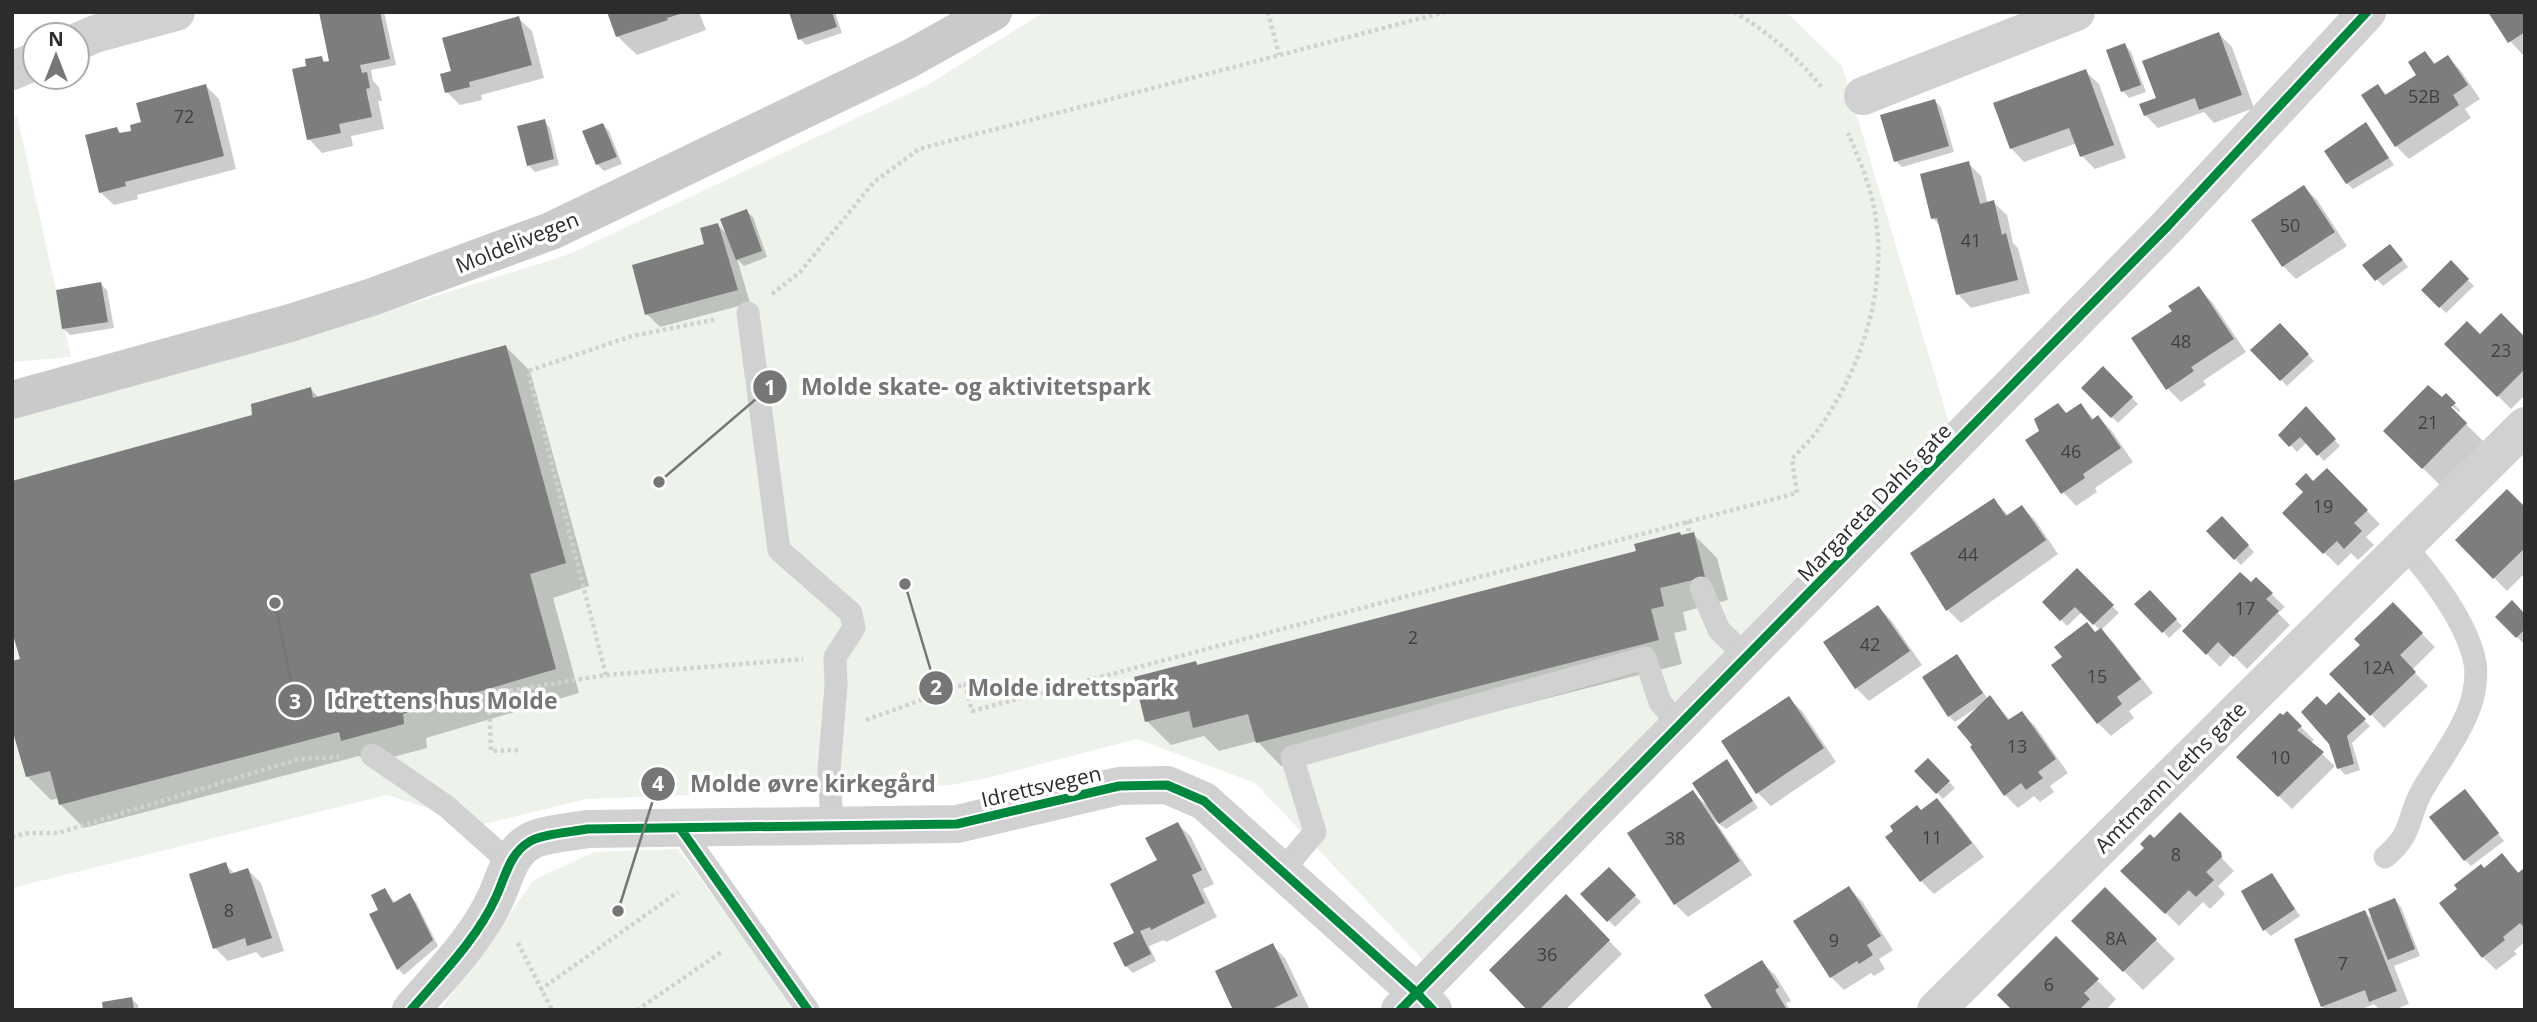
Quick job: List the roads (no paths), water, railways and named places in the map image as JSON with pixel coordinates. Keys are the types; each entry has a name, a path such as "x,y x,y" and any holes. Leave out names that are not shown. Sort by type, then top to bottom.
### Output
{"main road":[{"name":"Moldelivegen","path":"12,400 302,319 372,297 551,231 909,59 993,12"}],"street":[{"path":"91,36 176,12"},
{"path":"1845,106 2076,12"},
{"name":"Margareta Dahls gate","path":"1417,1004 1679,725 2168,226 2367,12"},
{"name":"Amtmann Leths gate","path":"1936,1010 2525,426"},
{"name":"Idrettsvegen","path":"411,1010 465,947 518,852 530,841 587,829 957,824 1119,786 1167,785 1204,801 1282,871 1417,1004"}],"lane":[{"path":"748,313 779,550 851,613 855,628 835,657 829,770 832,826"},
{"path":"2385,857 2400,845 2409,829 2417,801 2464,719 2472,699 2475,671 2465,632 2417,560 2403,545"},
{"path":"1701,588 1719,630 1746,656"},
{"path":"1282,871 1315,832 1292,757 1645,658 1660,702 1679,725"},
{"path":"372,755 446,806 503,881"},
{"path":"680,828 808,1010"}],"place":[{"name":"Molde skate- og aktivitetspark","path":"659,482"},
{"name":"Molde idrettspark","path":"905,584"},
{"name":"Idrettens hus Molde","path":"275,603"},
{"name":"Molde øvre kirkegård","path":"618,911"}]}
